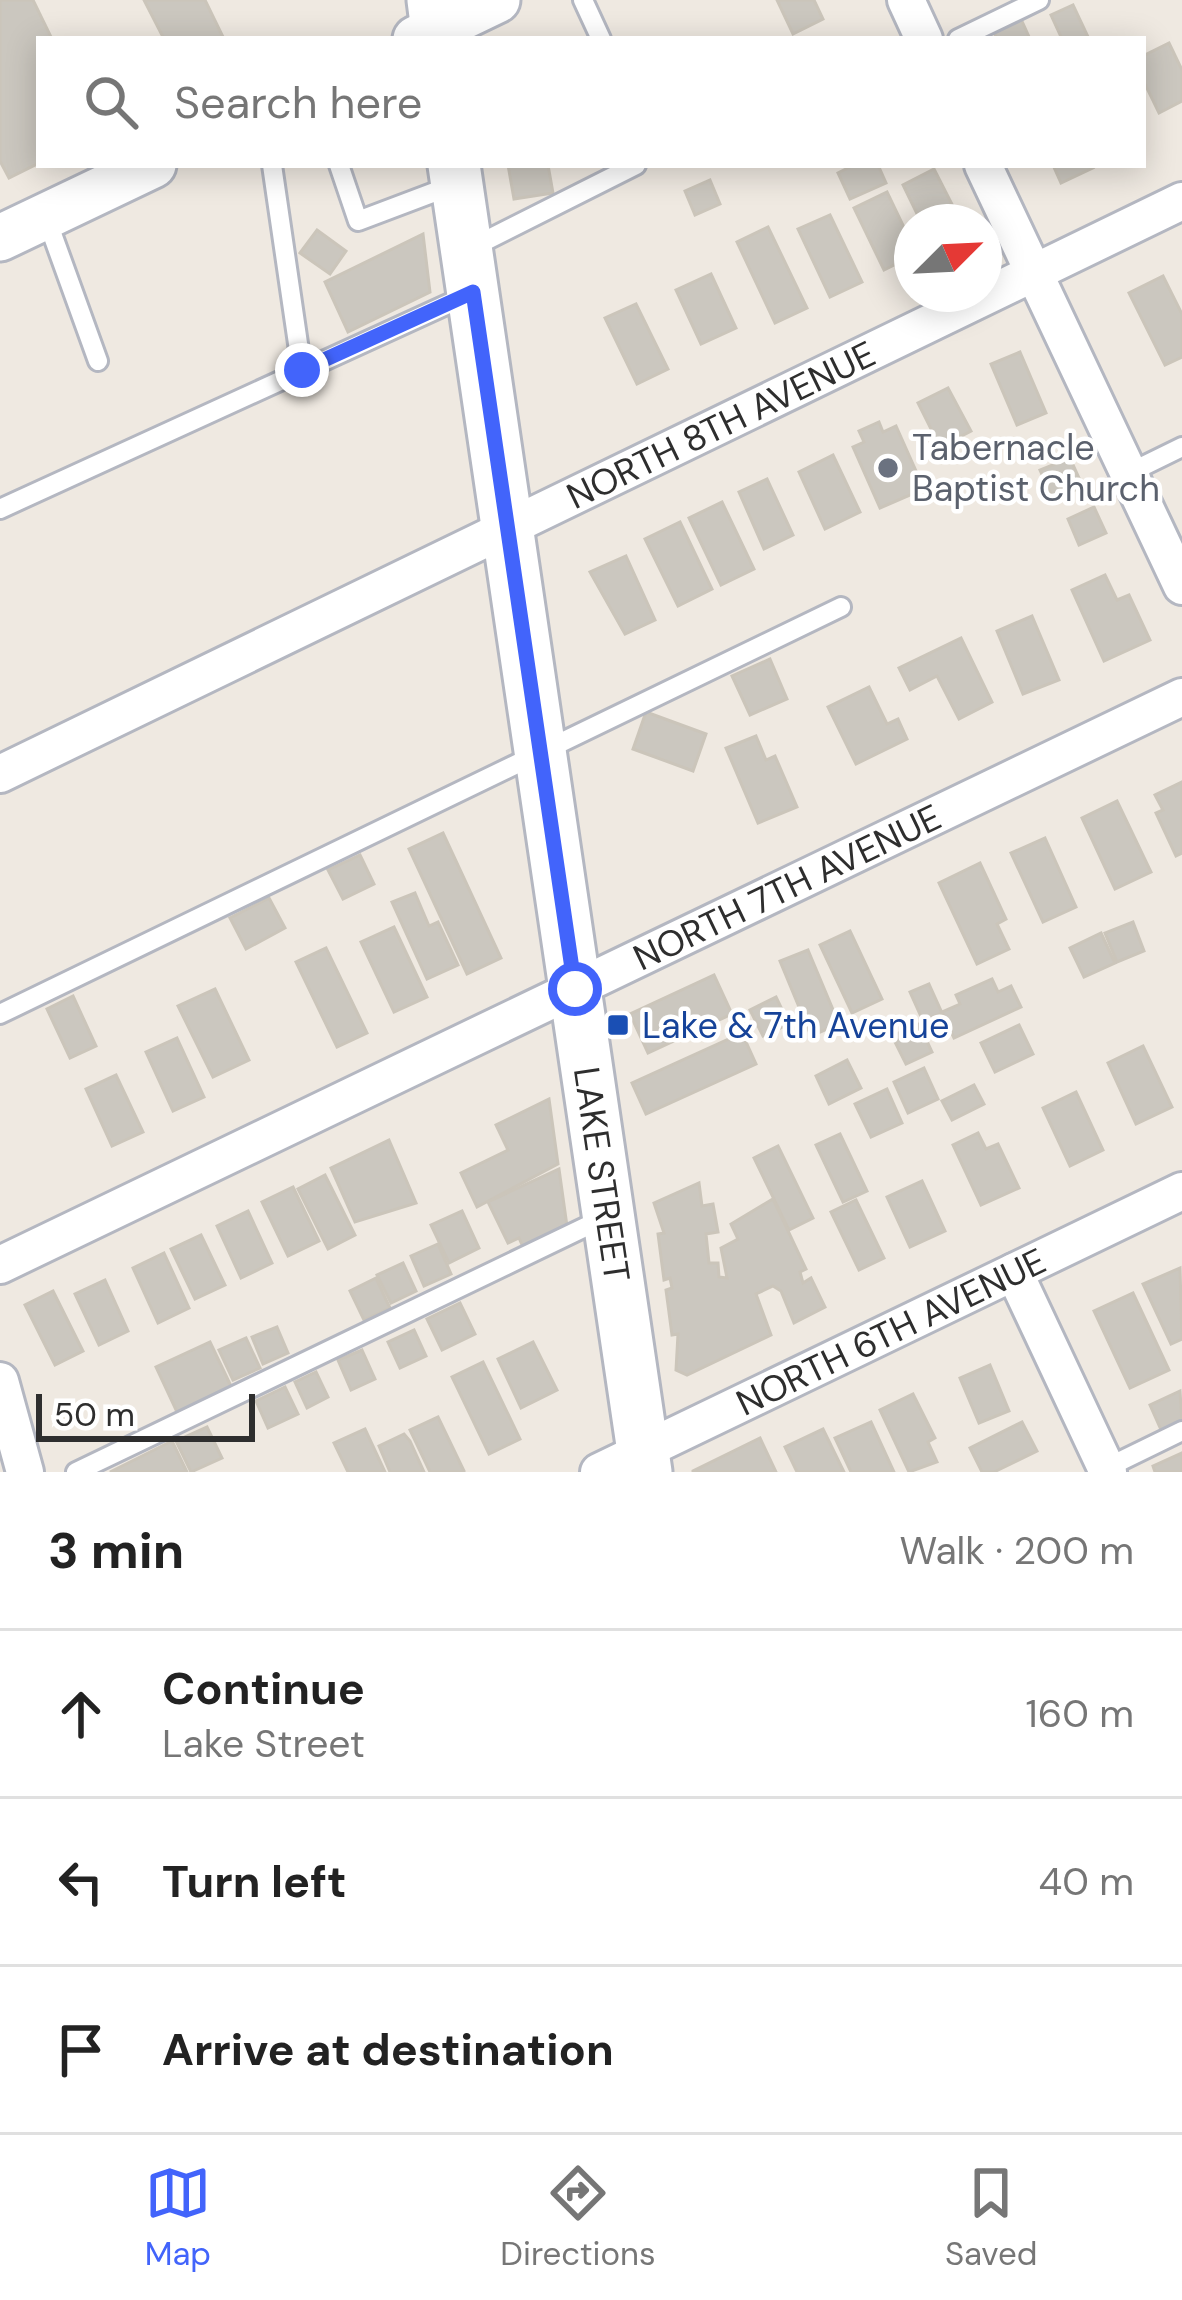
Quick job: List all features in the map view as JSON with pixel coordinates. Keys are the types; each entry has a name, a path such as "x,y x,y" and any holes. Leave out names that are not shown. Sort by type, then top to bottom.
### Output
{"main road":[{"name":"LAKE STREET","path":"456,174 608,1216 629,1465"}],"street":[{"path":"431,27 497,0"},
{"path":"906,0 923,36"},
{"path":"0,238 147,168"},
{"path":"984,168 1182,586"},
{"name":"NORTH 8TH AVENUE","path":"0,773 1182,200"},
{"name":"NORTH 7TH AVENUE","path":"0,1265 1182,697"},
{"name":"NORTH 6TH AVENUE","path":"629,1465 1182,1191"},
{"path":"1014,1272 1104,1471"},
{"path":"0,1381 25,1472"}],"lane":[{"path":"583,0 594,36"},
{"path":"964,36 1039,0"},
{"path":"272,168 302,370"},
{"path":"340,168 358,220 456,174"},
{"path":"0,509 302,370 631,168"},
{"path":"46,217 98,361"},
{"path":"1129,473 1182,447"},
{"path":"0,1014 841,607"},
{"path":"76,1472 608,1216"},
{"path":"1104,1471 1182,1432"}],"building":[{"path":"0,0 33,0 51,36 36,36 36,164 9,178 0,161"},
{"path":"144,0 205,0 223,36 162,36"},
{"path":"777,0 814,0 823,19 793,34"},
{"path":"1073,5 1088,36 1061,36 1051,15"},
{"path":"1021,19 1029,36 996,36 994,32"},
{"path":"1169,43 1182,70 1182,101 1159,113 1146,86 1146,54"},
{"path":"509,168 549,168 553,193 514,199"},
{"path":"848,168 879,168 886,183 850,199 838,173"},
{"path":"1054,168 1093,168 1061,183"},
{"path":"934,169 952,204 912,204 903,185"},
{"path":"710,180 720,204 695,215 685,191"},
{"path":"887,192 894,207 894,265 884,270 854,208"},
{"path":"830,215 862,282 830,297 798,229"},
{"path":"768,227 807,308 775,323 737,242"},
{"path":"317,230 346,251 330,274 300,253"},
{"path":"423,234 430,292 348,332 325,282"},
{"path":"711,274 736,328 701,344 676,290"},
{"path":"1163,276 1182,314 1182,357 1165,365 1129,293"},
{"path":"636,304 668,369 637,384 605,318"},
{"path":"1020,352 1046,413 1017,425 991,364"},
{"path":"948,388 971,431 940,447 918,403"},
{"name":"Tabernacle Baptist Church","path":"879,422 883,432 896,426 924,489 880,508 853,447 864,442 859,431"},
{"path":"833,455 860,512 825,529 799,472"},
{"path":"1070,458 1083,487 1053,499 1040,470"},
{"path":"767,479 793,535 764,549 739,492"},
{"path":"722,502 754,569 721,585 689,518"},
{"path":"1094,507 1106,533 1079,545 1068,519"},
{"path":"680,522 712,589 678,606 645,539"},
{"path":"626,556 655,620 625,634 590,572"},
{"path":"1105,575 1117,600 1129,595 1150,640 1104,661 1072,590"},
{"path":"1032,616 1059,680 1023,694 997,631"},
{"path":"961,638 992,702 959,719 937,676 910,690 899,668"},
{"path":"770,659 787,699 750,715 732,676"},
{"path":"869,687 887,724 898,719 907,739 856,764 828,707"},
{"path":"646,712 706,734 693,771 633,749"},
{"path":"756,736 766,760 775,756 797,807 758,823 726,748"},
{"path":"1182,782 1182,853 1176,856 1156,813 1163,810 1155,795"},
{"path":"1117,801 1151,872 1115,889 1082,818"},
{"path":"443,833 501,958 467,974 409,849"},
{"path":"1045,838 1076,907 1043,922 1011,853"},
{"path":"360,855 374,884 343,899 328,870"},
{"path":"980,863 1006,919 997,924 1009,949 977,964 939,883"},
{"path":"415,893 429,926 438,922 458,965 427,979 392,902"},
{"path":"269,898 285,928 246,949 230,918"},
{"path":"1133,922 1144,951 1117,962 1105,933"},
{"path":"394,927 427,997 394,1012 361,942"},
{"path":"850,931 882,999 852,1013 820,945"},
{"path":"1101,933 1115,963 1084,977 1070,948"},
{"path":"326,948 367,1033 337,1047 296,962"},
{"path":"808,950 839,1024 811,1036 780,961"},
{"path":"714,975 732,1014 648,1053 630,1014"},
{"path":"992,979 998,992 1011,986 1021,1007 954,1038 942,1012 960,1004 956,995"},
{"path":"929,984 942,1013 923,1021 910,992"},
{"path":"215,989 249,1060 213,1077 178,1006"},
{"path":"73,996 96,1046 70,1058 47,1009"},
{"path":"776,997 789,1024 763,1036 750,1010"},
{"path":"919,1024 932,1052 906,1064 892,1036"},
{"path":"1019,1025 1033,1054 995,1072 981,1043"},
{"path":"742,1033 756,1064 646,1114 632,1083"},
{"path":"177,1038 204,1097 173,1111 146,1052"},
{"path":"1143,1046 1172,1107 1136,1124 1108,1063"},
{"path":"847,1060 861,1088 829,1104 816,1076"},
{"path":"924,1068 938,1099 908,1113 894,1082"},
{"path":"116,1075 143,1132 112,1146 86,1089"},
{"path":"974,1085 984,1104 952,1120 942,1101"},
{"path":"887,1089 902,1123 871,1137 855,1104"},
{"path":"1076,1092 1103,1150 1070,1166 1043,1108"},
{"path":"549,1099 558,1164 477,1207 461,1173 508,1150 496,1125"},
{"path":"978,1133 986,1149 998,1144 1019,1188 981,1205 953,1145"},
{"path":"840,1134 867,1191 843,1202 816,1145"},
{"path":"389,1140 416,1203 355,1222 331,1168"},
{"path":"778,1146 813,1218 789,1230 754,1158"},
{"path":"559,1169 567,1226 523,1247 519,1238 508,1243 488,1202"},
{"path":"325,1175 355,1235 328,1249 298,1189"},
{"path":"922,1181 945,1231 910,1247 887,1197"},
{"path":"699,1183 702,1206 713,1204 718,1232 706,1234 709,1263 718,1263 719,1277 727,1278 721,1248 738,1239 731,1224 773,1199 806,1269 800,1272 803,1283 811,1278 825,1307 794,1323 781,1291 773,1286 756,1294 771,1335 687,1375 676,1370 678,1334 672,1335 666,1290 672,1288 670,1278 664,1280 658,1234 664,1233 654,1203"},
{"path":"293,1187 319,1241 288,1256 262,1202"},
{"path":"856,1200 884,1258 859,1270 831,1212"},
{"path":"248,1211 272,1263 241,1278 217,1226"},
{"path":"462,1211 479,1248 449,1263 431,1225"},
{"path":"201,1235 225,1285 195,1299 171,1249"},
{"path":"438,1244 451,1274 424,1286 411,1256"},
{"path":"164,1253 189,1308 158,1323 133,1268"},
{"path":"403,1263 416,1291 391,1303 377,1275"},
{"path":"1180,1268 1182,1339 1171,1344 1143,1284"},
{"path":"376,1278 390,1308 364,1320 350,1291"},
{"path":"105,1280 128,1331 99,1345 75,1294"},
{"path":"53,1291 83,1351 55,1365 25,1305"},
{"path":"1133,1293 1169,1370 1130,1388 1094,1311"},
{"path":"460,1303 475,1334 442,1350 427,1319"},
{"path":"277,1327 288,1353 263,1364 252,1337"},
{"path":"414,1330 426,1356 400,1368 388,1342"},
{"path":"246,1338 260,1368 233,1380 219,1350"},
{"path":"210,1342 231,1386 177,1412 156,1367"},
{"path":"533,1342 557,1390 521,1408 498,1359"},
{"path":"362,1350 375,1379 351,1390 338,1360"},
{"path":"483,1362 520,1439 489,1454 452,1377"},
{"path":"990,1365 1009,1411 979,1423 960,1378"},
{"path":"316,1372 328,1397 307,1408 295,1382"},
{"path":"285,1387 298,1414 268,1428 256,1401"},
{"path":"1180,1391 1182,1423 1162,1432 1150,1405"},
{"path":"913,1394 935,1438 928,1442 937,1462 909,1472 880,1410"},
{"path":"438,1417 463,1472 430,1472 410,1430"},
{"path":"871,1422 894,1472 851,1472 835,1438"},
{"path":"1022,1422 1037,1451 994,1472 982,1472 970,1448"},
{"path":"207,1427 222,1458 191,1472 176,1441"},
{"path":"365,1429 385,1472 348,1472 334,1443"},
{"path":"823,1429 844,1472 797,1472 785,1447"},
{"path":"404,1434 424,1472 390,1472 379,1446"},
{"path":"760,1438 776,1472 693,1472 693,1471"},
{"path":"172,1441 187,1472 110,1472"},
{"path":"1182,1453 1182,1472 1155,1472 1153,1466"}],"place":[{"name":"Tabernacle Baptist Church","path":"888,468"},
{"name":"Lake & 7th Avenue","path":"618,1025"}],"route":[{"path":"302,370 473,292 575,989"}]}
